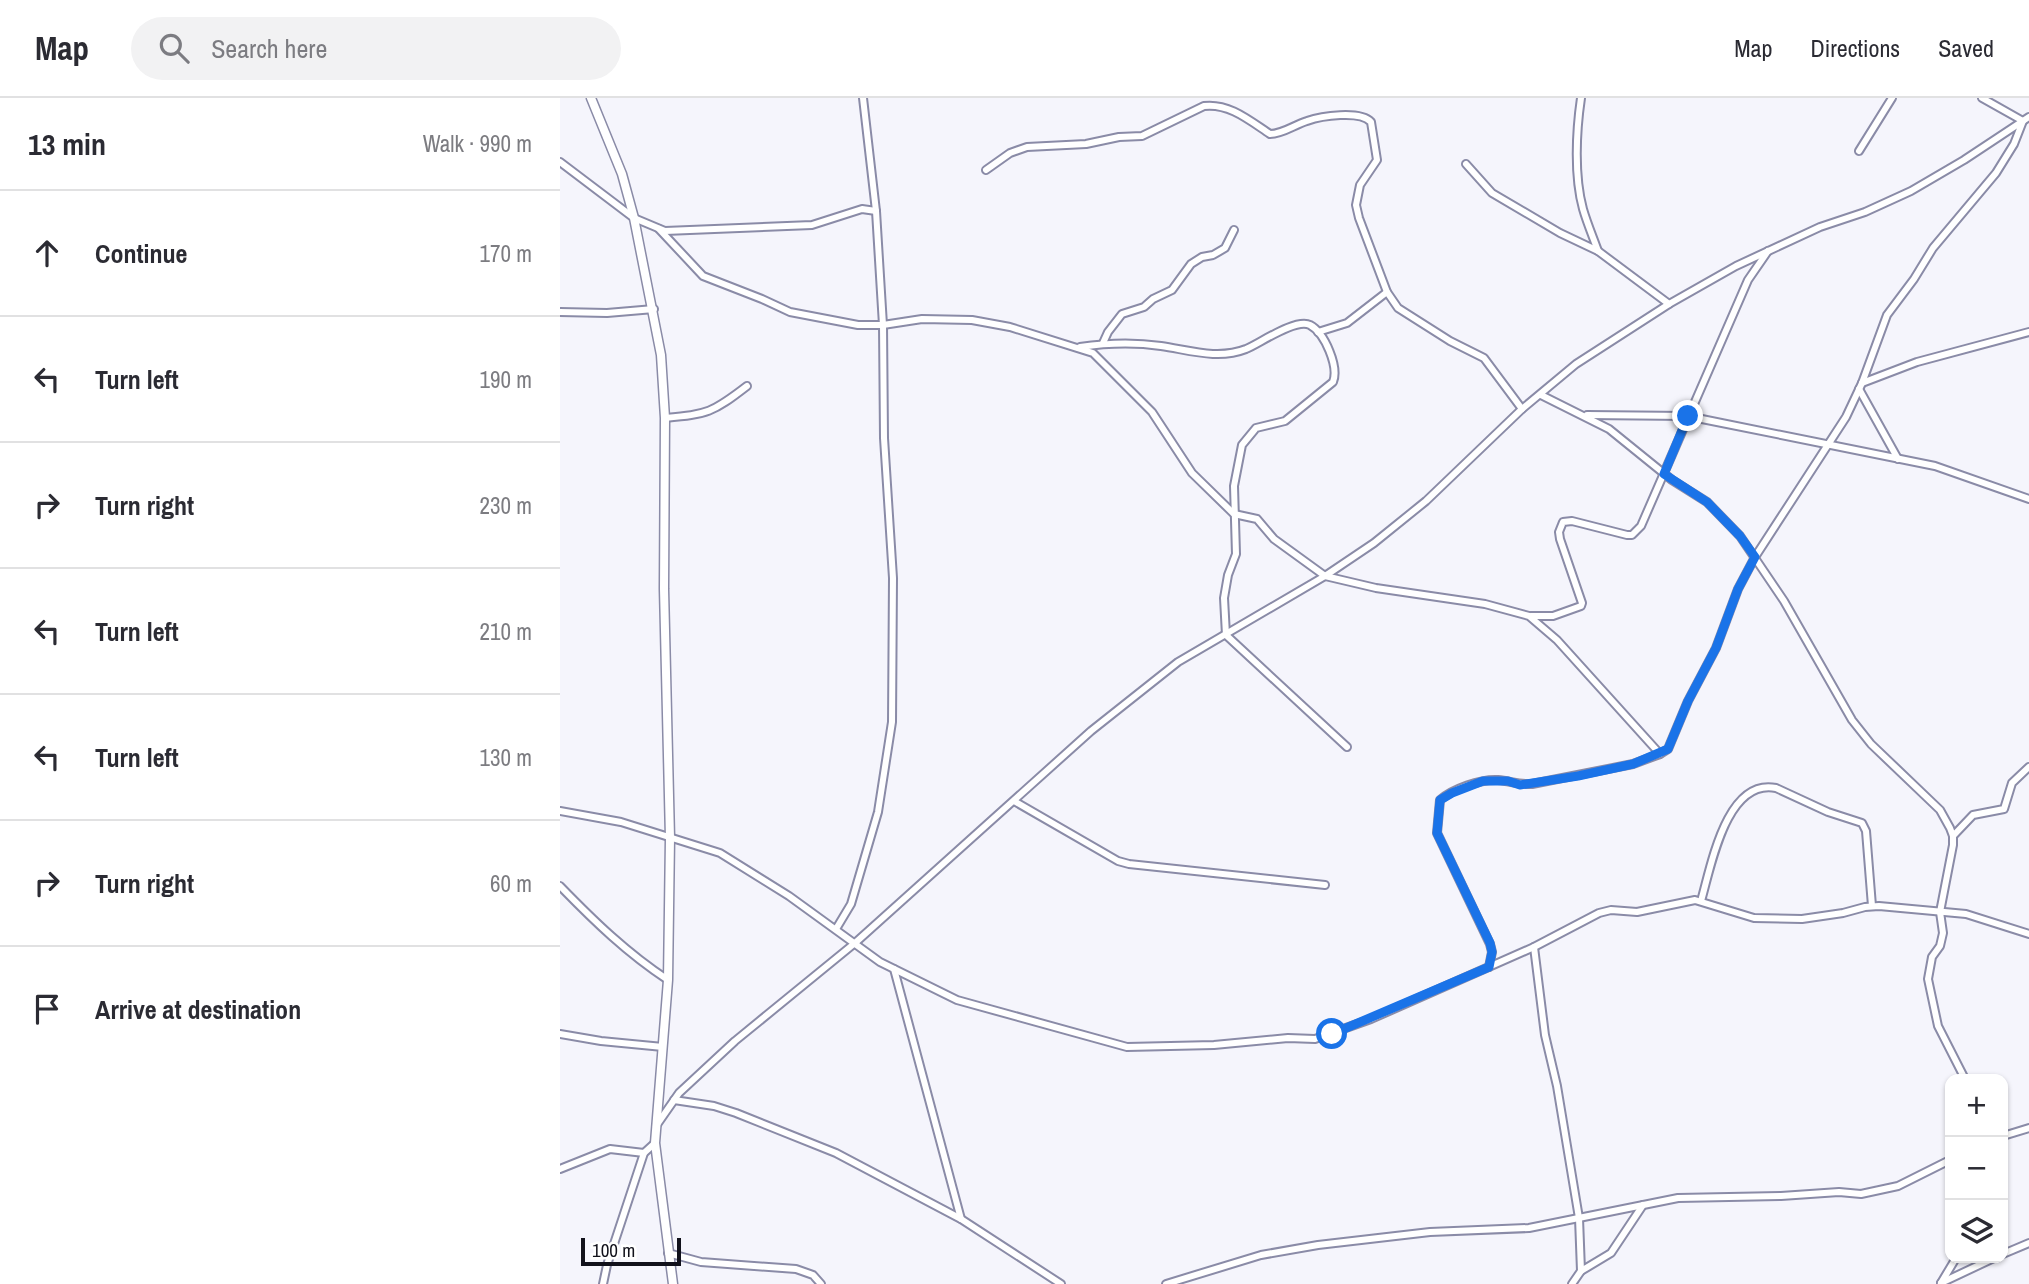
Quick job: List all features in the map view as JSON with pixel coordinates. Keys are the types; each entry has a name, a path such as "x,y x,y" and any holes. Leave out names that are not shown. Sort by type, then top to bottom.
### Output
{"street":[{"path":"591,98 622,174 634,218 661,355 665,418 664,589 670,838 668,980 655,1143 673,1284"},
{"path":"836,929 851,904 874,824 892,722 893,578 884,438 883,325 876,211 863,98"},
{"path":"1581,98 1577,136 1579,191 1598,251"},
{"path":"1859,151 1892,98"},
{"path":"1982,98 2026,119"},
{"path":"986,170 1010,153 1027,146 1086,144 1119,137 1142,136 1203,106 1230,109 1270,134 1277,134 1308,121 1334,116 1363,116 1371,122 1377,160 1360,185 1356,205 1387,292 1398,308 1450,341 1484,358 1522,410"},
{"path":"656,1126 674,1100 763,1017 855,943 1091,731 1178,662 1325,576 1374,543 1426,500 1522,410 1576,365 1669,304 1769,250 1911,191 2026,119"},
{"path":"1489,967 1492,952 1490,943 1437,833 1440,800 1483,781 1532,784 1633,764 1668,749 1688,701 1716,648 1738,589 1755,557 1846,417 1887,315 1933,248 1996,173 2026,119"},
{"path":"560,162 634,218 659,229 674,231 812,225 862,209 876,211"},
{"path":"1466,164 1486,189 1509,205 1598,251 1669,304"},
{"path":"659,229 696,270 708,279 790,312 858,325 883,325 922,319 972,320 1010,327 1045,340 1077,347 1101,359 1152,412 1192,473 1234,514 1256,519 1274,539 1325,576 1376,588 1485,604 1530,616 1553,616 1581,606 1560,538 1563,522 1572,521 1632,535 1641,526 1748,280 1769,250"},
{"path":"1103,343 1122,314 1144,307 1153,299 1172,290 1191,264 1202,257 1213,256 1225,248 1234,230"},
{"path":"1318,332 1347,323 1387,292"},
{"path":"560,312 607,313 654,309"},
{"path":"1077,347 1103,343 1159,346 1223,354 1254,345 1299,324 1311,326 1318,332 1333,358 1335,378 1285,421 1259,427 1246,439 1240,452 1234,514 1236,554 1224,598 1226,635 1347,747"},
{"path":"1860,386 1917,362 2029,332"},
{"path":"665,418 713,411 747,386"},
{"path":"1860,386 1898,459"},
{"path":"1541,394 1609,429 1664,474 1707,502 1740,536 1810,646 1852,720 1871,744 1940,810 1953,836"},
{"path":"1585,415 1688,416 1935,466 2029,499"},
{"path":"1530,616 1558,640 1660,754"},
{"path":"1962,1074 1946,1046 1931,1003 1928,969 1940,946 1943,933 1940,912 1953,836 1973,815 2004,810 2011,783 2029,767"},
{"path":"1701,901 1721,832 1732,809 1753,792 1768,786 1861,823 1866,831 1872,906"},
{"path":"1014,801 1118,861 1129,864 1325,885"},
{"path":"560,811 621,822 720,853 789,896 894,969 957,1000 1127,1047 1214,1045 1288,1038 1315,1040 1371,1019 1611,910 1637,912 1675,902 1701,901 1754,918 1802,919 1872,906 1966,914 2029,934"},
{"path":"560,886 619,944 668,980"},
{"path":"1534,947 1545,1035 1557,1086 1579,1218 1581,1271"},
{"path":"894,969 961,1219"},
{"path":"560,1034 663,1047"},
{"path":"674,1100 714,1106 736,1113 836,1153 961,1219 1061,1284"},
{"path":"2008,1134 2029,1128"},
{"path":"603,1284 644,1153 655,1143"},
{"path":"560,1169 610,1149 644,1153"},
{"path":"1166,1284 1261,1255 1318,1245 1430,1232 1530,1228 1678,1198 1839,1192 1861,1194 1898,1186 1945,1162"},
{"path":"1572,1284 1581,1271 1611,1253 1643,1205"},
{"path":"2008,1252 2029,1243"},
{"path":"668,1253 701,1262 796,1269 813,1275 821,1284"},
{"path":"1941,1283 1953,1263"},
{"path":"1941,1283 1983,1263"}],"route":[{"path":"1332,1034 1489,967 1492,952 1490,943 1437,833 1440,800 1483,781 1532,784 1633,764 1668,749 1688,701 1716,648 1738,589 1755,557 1740,536 1707,502 1664,474 1688,416"}]}
